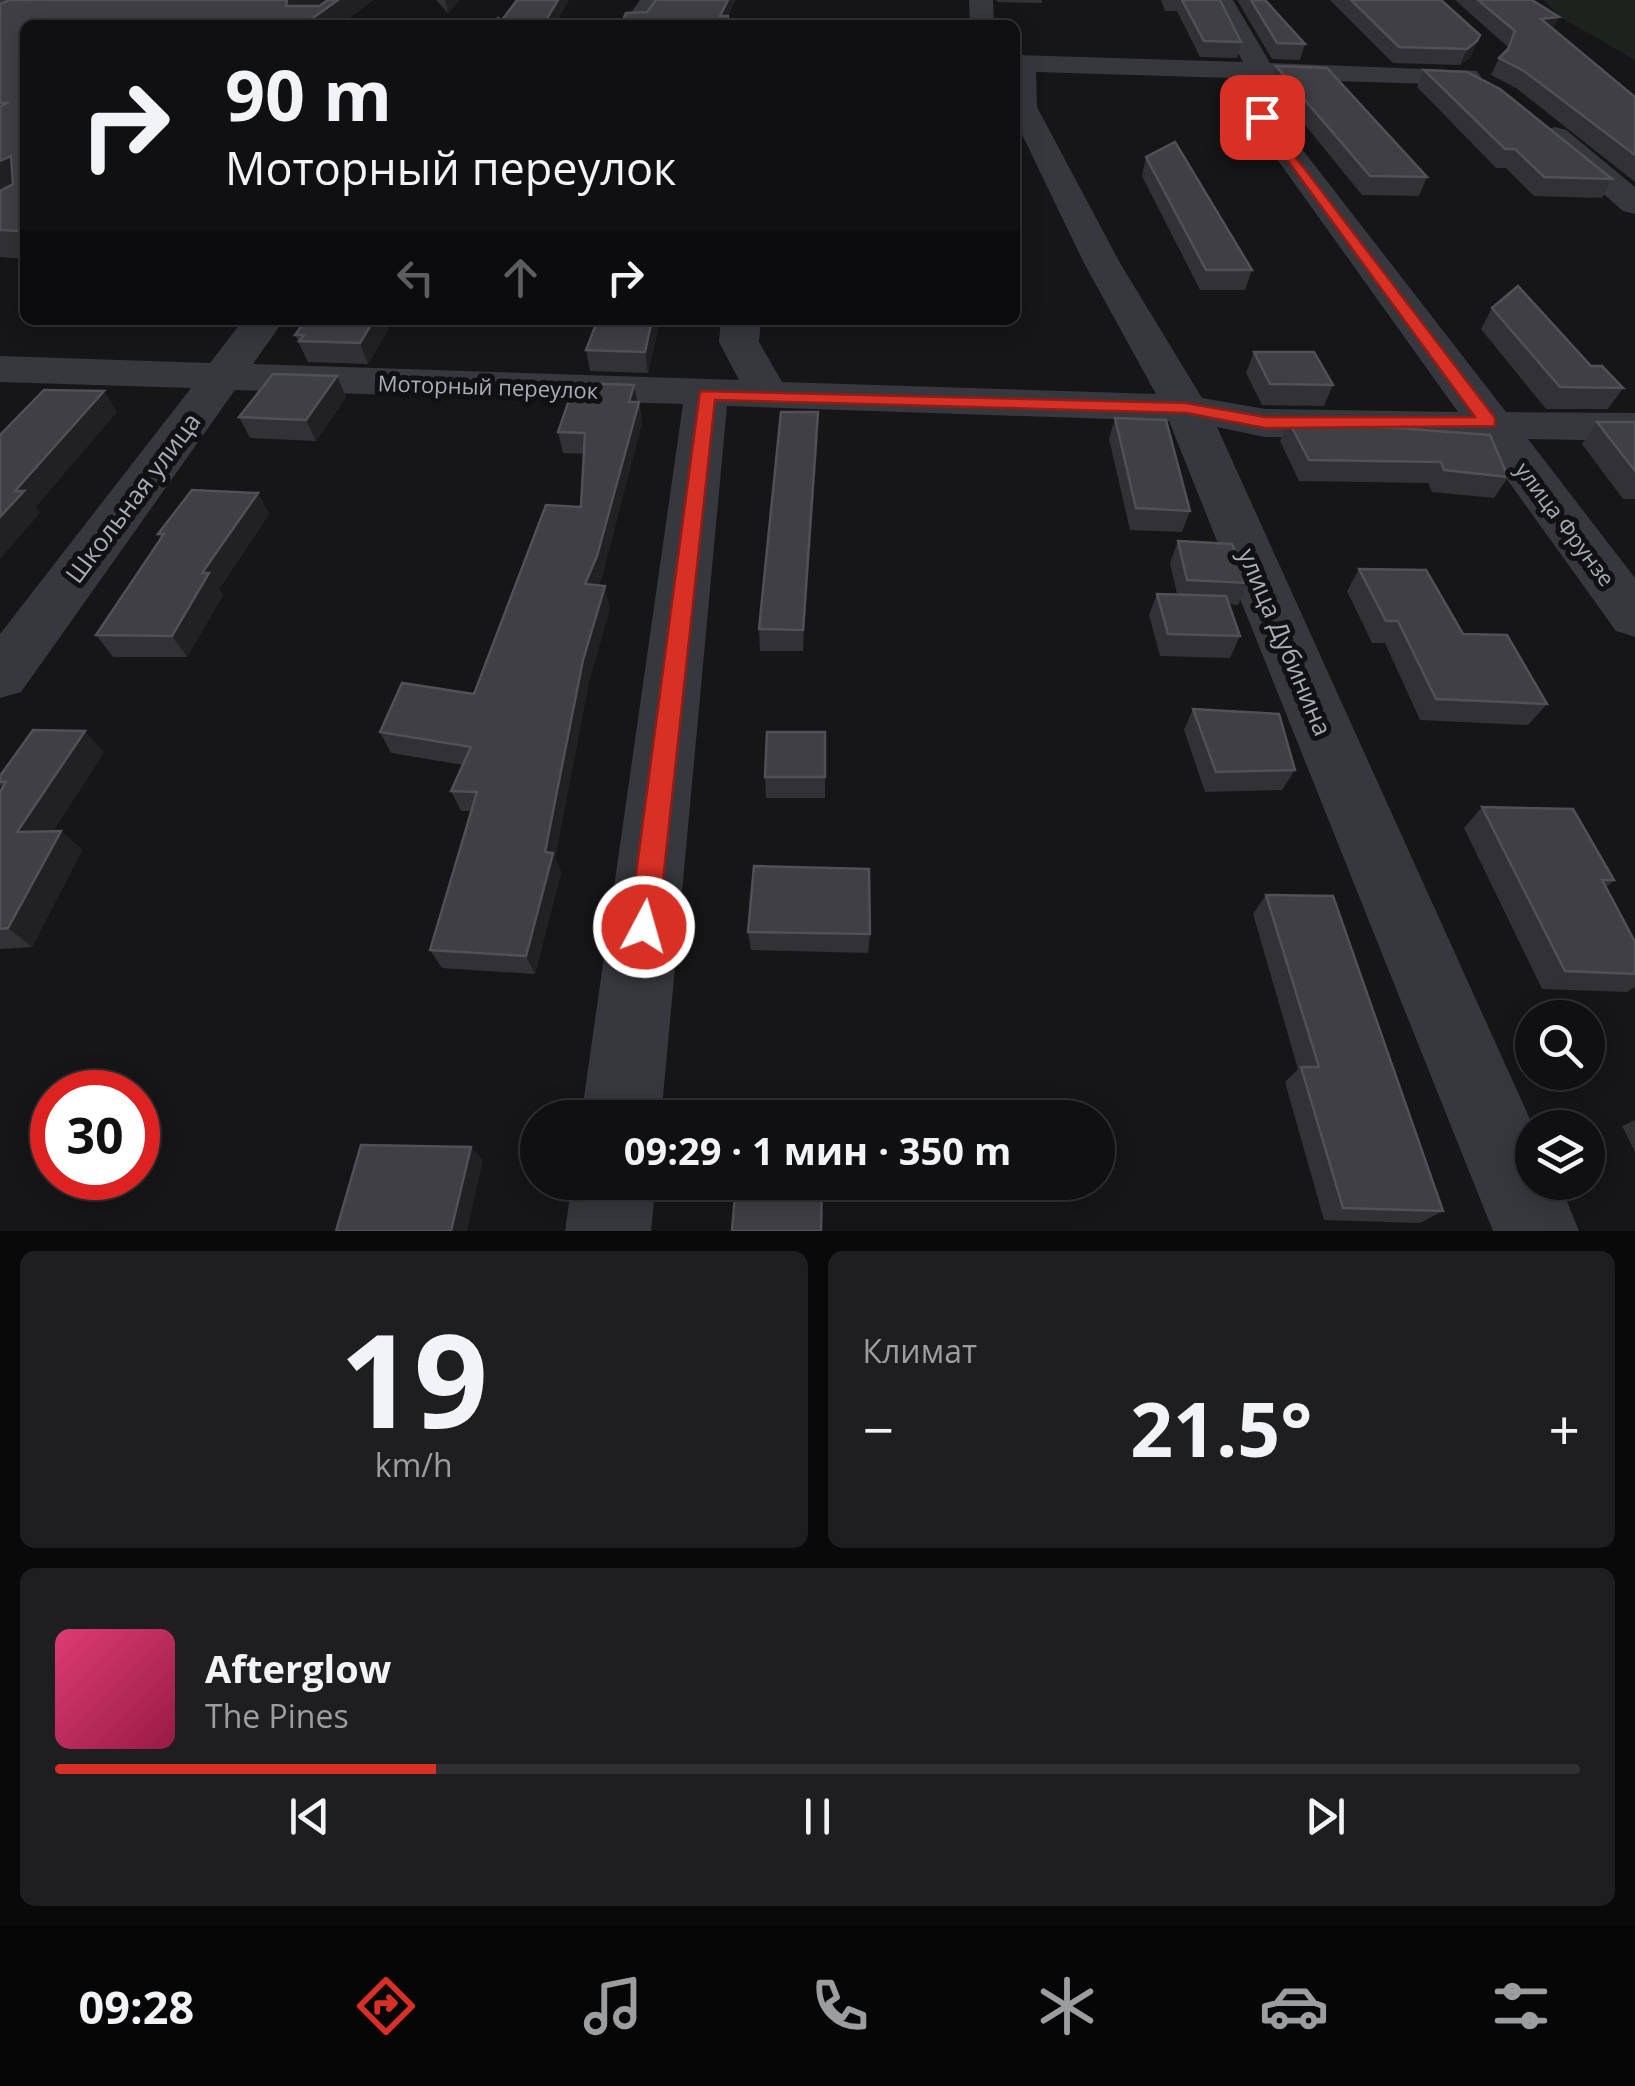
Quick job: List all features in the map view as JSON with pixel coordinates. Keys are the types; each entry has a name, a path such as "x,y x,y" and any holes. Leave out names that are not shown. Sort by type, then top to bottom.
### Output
{"street":[{"path":"1221,0 1262,70"},
{"path":"1020,84 1262,70 1481,77"},
{"name":"улица Фрунзе","path":"1262,70 1238,85 1635,617"},
{"name":"улица Дубинина","path":"1020,86 1102,264 1186,408 1536,1231"},
{"path":"1535,121 1635,204"},
{"name":"Школьная улица","path":"0,676 260,325"},
{"path":"741,325 739,342 769,396"},
{"name":"Моторный переулок","path":"0,369 1186,408 1265,422 1635,426"},
{"path":"623,1100 706,394"},
{"path":"608,1231 612,1200"}],"shaded area":[{"path":"1544,0 1635,0 1635,60 1560,17"}],"building":[{"path":"9,0 287,0 286,6 319,6 328,0 338,0 310,20 20,20 20,231 0,230 0,191 13,184 11,156 0,161 0,107 7,103 0,103 0,4"},
{"path":"517,0 558,0 546,20 502,20"},
{"path":"656,0 728,0 720,16 728,16 728,20 623,20 626,13 647,12"},
{"path":"1182,0 1220,0 1241,42 1204,41"},
{"path":"1251,0 1265,0 1305,44 1277,43"},
{"path":"1351,0 1441,0 1480,35 1467,49 1399,47"},
{"path":"1478,0 1532,0 1559,17 1541,19 1635,97 1635,155 1524,71 1499,58 1508,49 1515,31"},
{"path":"1276,66 1327,68 1427,177 1370,176"},
{"path":"1424,70 1467,72 1500,89 1612,179 1544,177 1515,149 1505,149"},
{"path":"1175,142 1252,270 1206,270 1146,157"},
{"path":"1518,286 1591,366 1602,366 1623,388 1560,387 1492,308"},
{"path":"302,325 371,325 360,343 299,341 304,335 295,335"},
{"path":"596,325 651,325 645,352 586,350"},
{"path":"1254,352 1314,352 1333,385 1270,384"},
{"path":"273,374 337,376 306,420 239,417"},
{"path":"575,383 634,385 629,402 639,402 597,556 585,584 605,586 583,660 545,852 553,853 526,956 430,950 477,792 451,791 471,747 380,732 402,683 474,694 546,505 581,507 585,433 558,432"},
{"path":"44,390 104,391 15,491 24,491 0,517 0,435"},
{"path":"781,412 818,412 803,630 759,629"},
{"path":"1115,418 1166,420 1190,511 1136,508"},
{"path":"1288,420 1490,435 1508,477 1444,470 1441,462 1309,460"},
{"path":"1597,422 1635,422 1635,471"},
{"path":"192,490 258,493 202,573 209,573 172,636 96,635 164,534 158,534"},
{"path":"1178,541 1232,544 1248,583 1187,580"},
{"path":"1359,569 1426,570 1463,634 1507,635 1547,704 1436,699 1398,621 1386,621"},
{"path":"1157,594 1226,596 1240,636 1168,634"},
{"path":"1193,709 1279,714 1295,770 1216,772"},
{"path":"33,730 85,731 17,832 61,831 8,928 0,929 0,792 6,782 0,782 0,776"},
{"path":"767,732 825,732 825,777 765,777"},
{"path":"1482,807 1573,809 1614,880 1602,880 1635,942 1635,974 1565,971"},
{"path":"754,866 869,869 870,934 748,932"},
{"path":"1266,895 1333,896 1443,1211 1343,1208 1301,1067 1319,1067"},
{"path":"361,1145 471,1147 451,1231 336,1231"},
{"path":"735,1200 822,1200 821,1231 732,1231"}],"route":[{"path":"644,927 706,394 1186,408 1265,422 1488,422 1262,117"}]}
